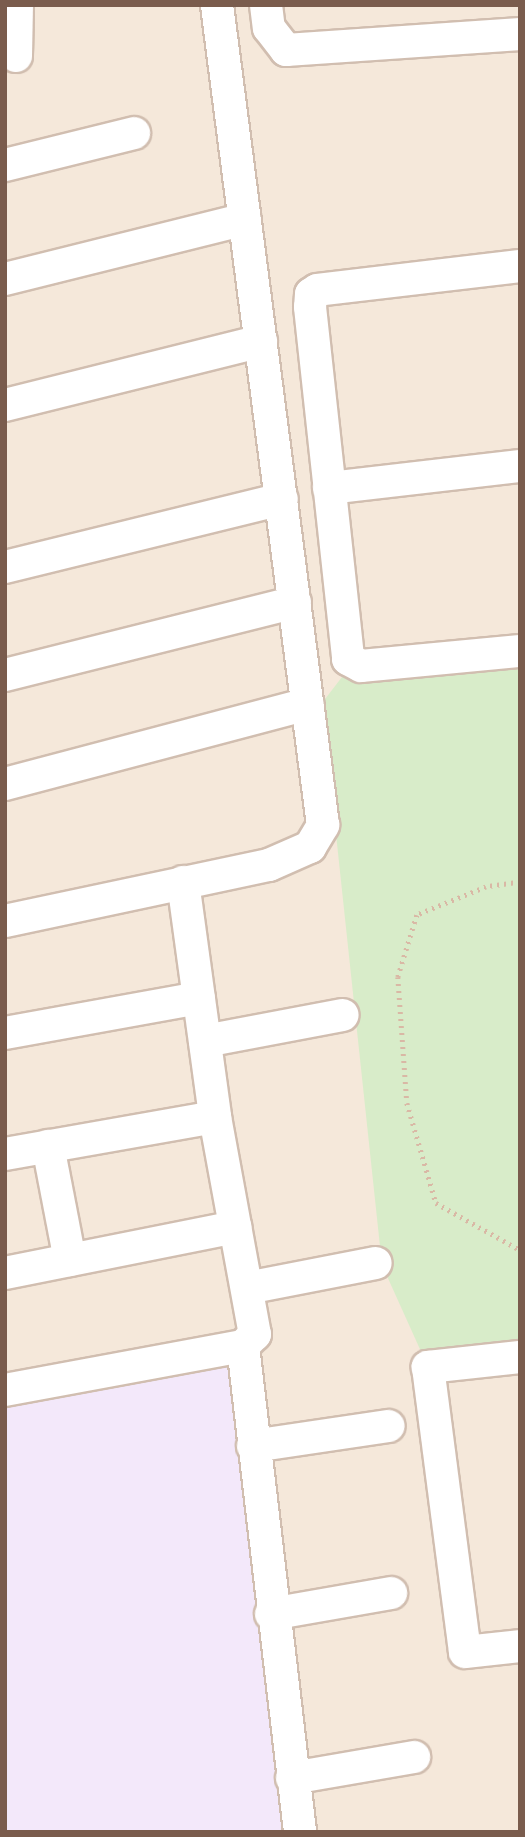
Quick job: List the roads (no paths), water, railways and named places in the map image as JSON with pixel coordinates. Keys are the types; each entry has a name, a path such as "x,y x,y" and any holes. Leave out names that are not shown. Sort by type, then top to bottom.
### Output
{"street":[{"path":"16,56 17,5"},
{"path":"5,921 269,865 310,847 324,825 217,5"},
{"path":"266,5 269,28 286,50 520,34"},
{"path":"5,165 134,133"},
{"path":"5,279 245,219"},
{"path":"520,266 311,294 348,659 354,665 520,651"},
{"path":"5,405 261,341"},
{"path":"330,488 520,466"},
{"path":"5,567 282,499"},
{"path":"5,675 295,602"},
{"path":"5,784 308,704"},
{"path":"5,1390 243,1346 255,1334 215,1117 183,882"},
{"path":"5,1033 199,998"},
{"path":"205,1041 343,1015"},
{"path":"5,1154 215,1117"},
{"path":"48,1146 70,1260"},
{"path":"5,1273 235,1227"},
{"path":"247,1288 376,1263"},
{"path":"243,1346 271,1614 300,1832"},
{"path":"520,1357 428,1367 465,1652 520,1646"},
{"path":"253,1446 389,1426"},
{"path":"271,1614 390,1593"},
{"path":"292,1777 414,1757"}]}
